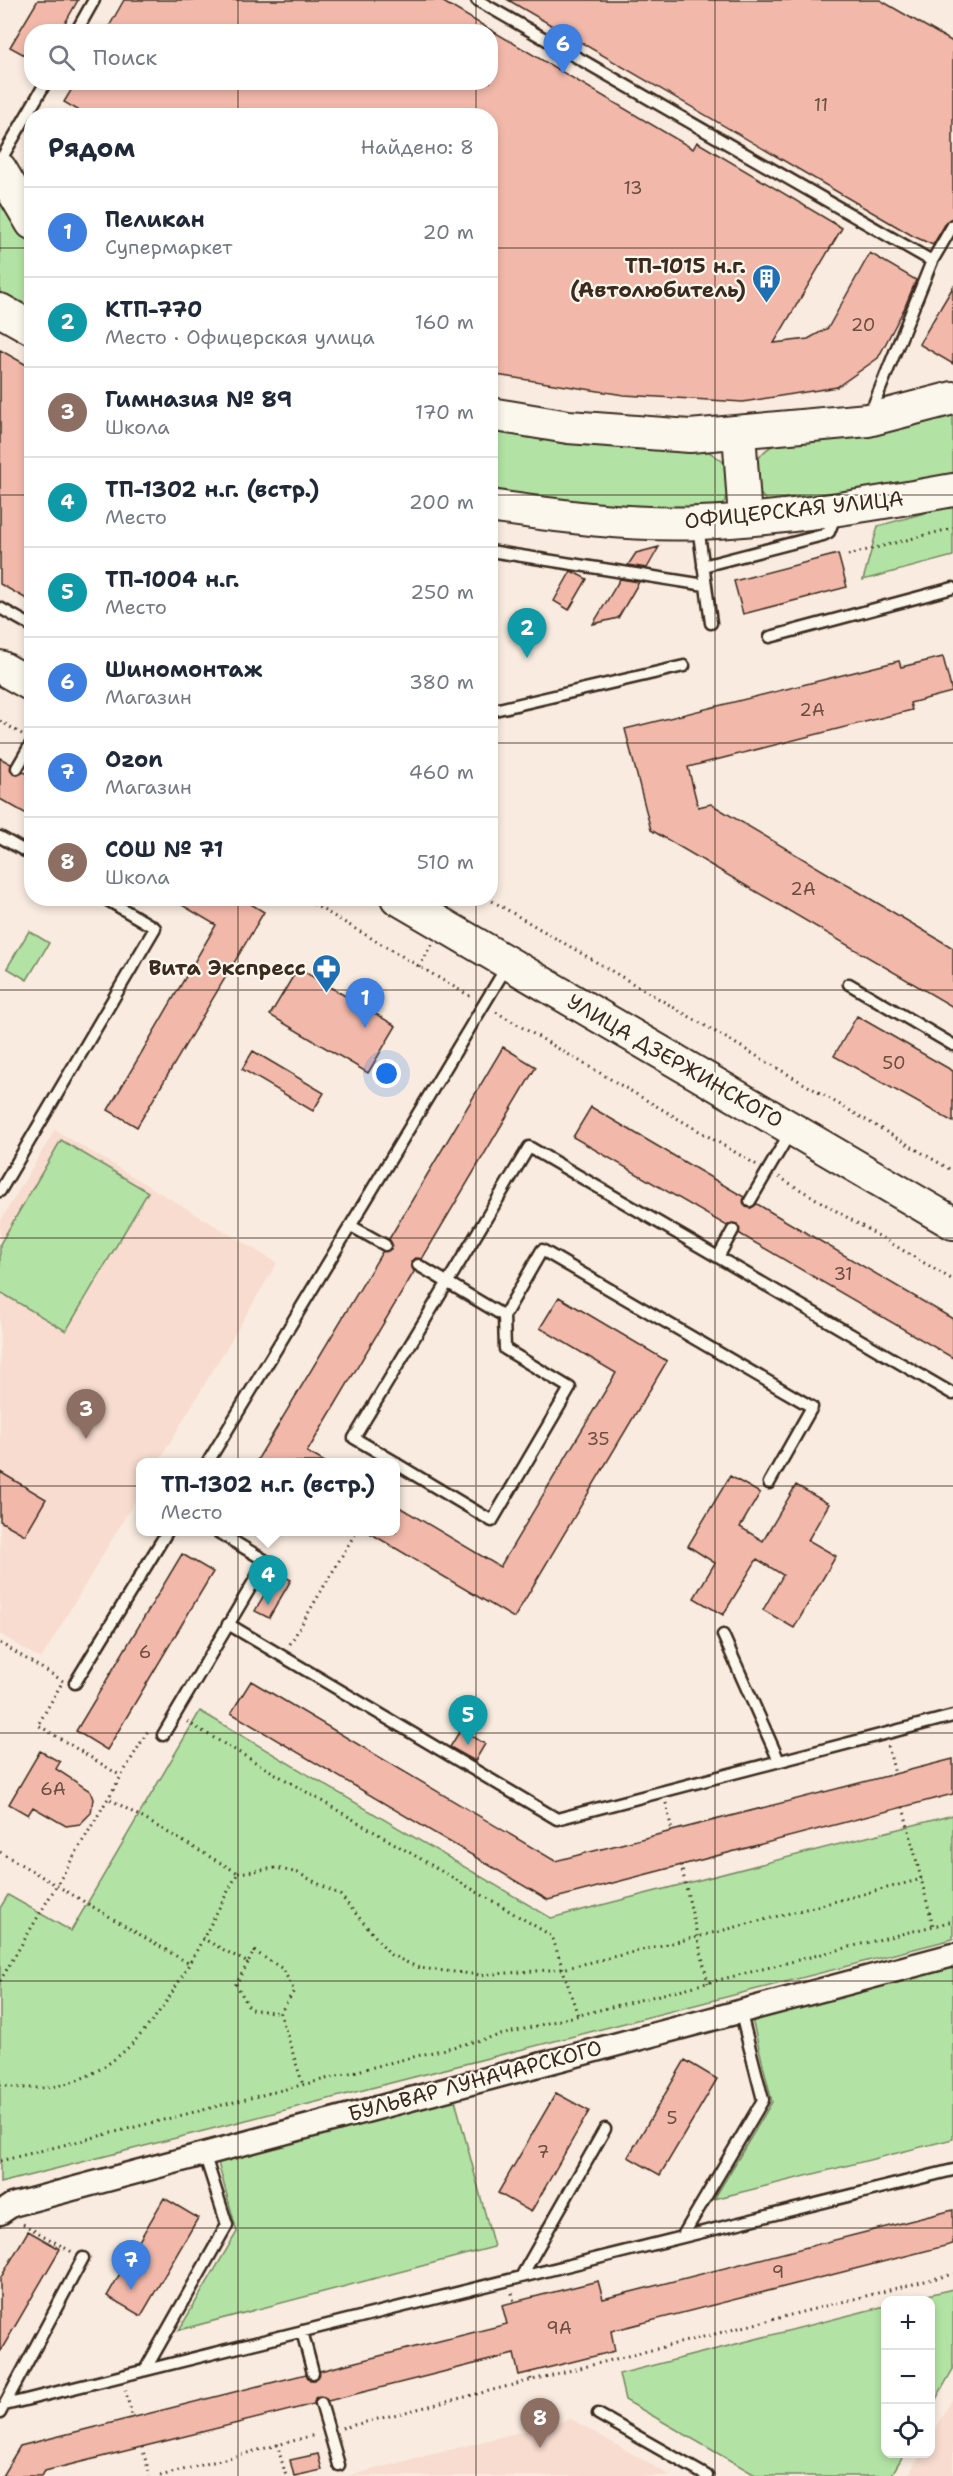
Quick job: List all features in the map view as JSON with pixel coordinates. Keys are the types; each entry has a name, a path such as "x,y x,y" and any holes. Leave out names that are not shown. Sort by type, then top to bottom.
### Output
{"main road":[{"path":"0,169 24,210"},
{"path":"0,310 24,324"},
{"path":"498,415 568,427 679,435 868,420 953,398"},
{"path":"739,432 745,519"},
{"name":"ОФИЦЕРСКАЯ УЛИЦА","path":"498,507 593,520 697,523 838,509 953,490"},
{"path":"0,667 24,680"},
{"name":"УЛИЦА ДЗЕРЖИНСКОГО","path":"411,906 953,1223"}],"street":[{"name":"БУЛЬВАР ЛУНАЧАРСКОГО","path":"0,2212 12,2205 204,2153 953,1955"}],"lane":[{"path":"80,24 94,0"},
{"path":"477,0 932,261"},
{"path":"31,108 41,90"},
{"path":"0,161 24,120"},
{"path":"868,420 932,261 953,225"},
{"path":"703,566 822,535 829,532 838,509"},
{"path":"697,523 711,623"},
{"path":"498,552 705,585"},
{"path":"770,637 953,588"},
{"path":"0,608 24,622"},
{"path":"498,709 684,666"},
{"path":"17,768 24,749"},
{"path":"0,837 24,850"},
{"path":"0,1191 155,928 118,906"},
{"path":"210,1458 508,963"},
{"path":"849,984 953,1046"},
{"path":"750,1201 792,1129"},
{"path":"387,1458 354,1438 529,1146 953,1394"},
{"path":"351,1226 385,1245"},
{"path":"718,1257 733,1230"},
{"path":"400,1466 492,1521 570,1388 505,1349 504,1316 542,1250 812,1407 769,1483"},
{"path":"418,1265 504,1316"},
{"path":"75,1683 165,1536"},
{"path":"163,1735 266,1561 225,1536"},
{"path":"228,1624 557,1819 953,1716"},
{"path":"723,1635 779,1761"},
{"path":"682,2237 763,2100 740,2010"},
{"path":"521,2277 605,2129"},
{"path":"145,2370 226,2225 204,2153"},
{"path":"2,2409 145,2370 953,2170"},
{"path":"2,2409 83,2258"},
{"path":"302,2331 313,2373"},
{"path":"321,2403 339,2465"},
{"path":"598,2414 707,2476"}],"path":[{"path":"848,555 953,528"},
{"path":"0,721 24,736"},
{"path":"498,904 953,1171"},
{"path":"317,906 953,1280"},
{"path":"282,1657 354,1536"},
{"path":"0,1643 63,1681 38,1725 121,1776"},
{"path":"175,1715 552,1936 578,2016"},
{"path":"0,1981 146,1734"},
{"path":"885,1734 895,1774"},
{"path":"664,1791 672,1831"},
{"path":"108,1798 238,1873 276,1869 298,1873 340,1894 391,1955 419,1968 481,1976 562,1969 922,1879"},
{"path":"903,1807 933,1926"},
{"path":"0,1852 188,1963"},
{"path":"681,1865 708,1983"},
{"path":"0,2085 17,2088 74,2084 102,2068 129,2048 151,2025 238,1873"},
{"path":"0,2161 953,1921"},
{"path":"202,1938 248,1963"},
{"path":"254,1951 283,1969 294,1991 280,2013 250,2009 236,1984 254,1951"},
{"path":"280,2013 303,2085"},
{"path":"0,2212 83,2258"},
{"path":"160,2476 277,2444 953,2274"},
{"path":"530,2372 531,2380"},
{"path":"124,2386 133,2418"},
{"path":"277,2444 286,2476"},
{"path":"142,2447 150,2476"}],"shaded area":[{"path":"55,1130 277,1263 160,1458 136,1458 136,1499 41,1659 0,1634 0,1222"},
{"path":"953,2398 953,2476 908,2476 919,2458 935,2458 935,2430"},
{"path":"571,2419 671,2476 348,2476"}],"green space":[{"path":"0,194 24,225 24,312 0,300"},
{"path":"953,410 953,476 773,506 759,492 754,475 755,466 765,451 774,445"},
{"path":"498,431 528,437 709,452 722,460 730,476 727,497 719,509 713,512 580,503 498,491"},
{"path":"953,505 953,556 863,580 878,526"},
{"path":"29,931 49,943 27,980 7,968"},
{"path":"61,1140 148,1192 66,1331 0,1292 0,1244"},
{"path":"200,1711 551,1918 953,1815 953,1939 0,2183 0,1908 8,1895 71,1931"},
{"path":"953,1968 953,2139 714,2199 772,2102 752,2019"},
{"path":"454,2096 494,2247 179,2330 237,2232 217,2159"},
{"path":"953,2289 953,2369 935,2401 935,2296 924,2296"},
{"path":"881,2307 881,2458 902,2458 891,2476 757,2476 625,2400 619,2374"}],"building":[{"path":"38,0 78,0 64,24 24,24 24,55 10,47"},
{"path":"124,0 440,0 481,24 110,24"},
{"path":"508,0 880,0 953,42 953,218 947,221 933,245 913,236"},
{"path":"498,34 693,149 697,142 842,228 774,343 808,339 828,328 870,253 916,280 904,309 878,358 837,387 743,402 624,395 498,375 498,108 74,108 64,102 71,90 498,90"},
{"path":"953,287 953,364 919,344"},
{"path":"0,350 24,364 24,598 0,584"},
{"path":"659,547 647,568 628,565 636,553"},
{"path":"838,554 847,587 743,614 734,581"},
{"path":"571,571 587,579 569,610 554,601"},
{"path":"620,579 639,582 618,618 593,624"},
{"path":"943,657 952,692 910,703 912,710 688,767 698,807 711,804 953,948 953,1007 651,830 625,729 899,661 901,667"},
{"path":"0,758 11,764 13,774 18,775 24,772 24,812 0,799"},
{"path":"184,906 254,906 264,912 137,1127 108,1110 216,925"},
{"path":"298,968 396,1026 368,1073 270,1015"},
{"path":"857,1016 953,1071 953,1122 834,1056"},
{"path":"503,1047 536,1067 422,1259 415,1258 411,1262 414,1272 307,1452 318,1458 258,1458 382,1252 391,1249 392,1244 389,1239"},
{"path":"253,1051 324,1093 313,1111 242,1069"},
{"path":"591,1107 744,1197 746,1207 751,1208 757,1204 953,1319 953,1358 740,1234 737,1224 732,1223 727,1226 573,1137"},
{"path":"559,1297 667,1361 514,1618 375,1536 400,1536 400,1507 500,1567 616,1373 540,1328"},
{"path":"0,1472 46,1499 25,1535 0,1521"},
{"path":"730,1476 760,1493 740,1527 763,1541 796,1485 829,1504 808,1540 836,1556 794,1628 763,1610 783,1575 757,1559 723,1615 694,1598 715,1563 688,1546"},
{"path":"182,1554 213,1572 107,1750 76,1731"},
{"path":"277,1572 291,1580 269,1618 255,1611"},
{"path":"251,1681 555,1861 953,1759 953,1794 548,1900 231,1713"},
{"path":"461,1729 485,1744 475,1761 450,1747"},
{"path":"40,1751 60,1762 56,1769 90,1791 93,1799 91,1813 80,1824 66,1826 33,1807 28,1815 9,1804"},
{"path":"685,2060 717,2079 660,2175 628,2157"},
{"path":"556,2093 589,2111 531,2212 498,2193"},
{"path":"164,2198 198,2218 141,2316 107,2296"},
{"path":"953,2210 953,2244 611,2331 615,2351 519,2375 514,2354 328,2401 319,2396 315,2398 314,2404 45,2471 42,2476 2,2476 20,2446 306,2374 310,2380 315,2380 320,2371 507,2324 502,2305 598,2281 603,2299"},
{"path":"28,2231 60,2249 0,2352 0,2279"},
{"path":"318,2454 322,2470 294,2476 290,2460"}],"place":[{"name":"Шиномонтаж","path":"563,74"},
{"name":"ТП-1015 н.г. (Автолюбитель)","path":"767,304"},
{"name":"КТП-770","path":"527,658"},
{"name":"Вита Экспресс","path":"327,994"},
{"name":"Пеликан","path":"365,1028"},
{"name":"Гимназия № 89","path":"86,1439"},
{"name":"ТП-1302 н.г. (встр.)","path":"268,1605"},
{"name":"ТП-1004 н.г.","path":"468,1745"},
{"name":"Ozon","path":"131,2290"},
{"name":"СОШ № 71","path":"540,2448"}]}
